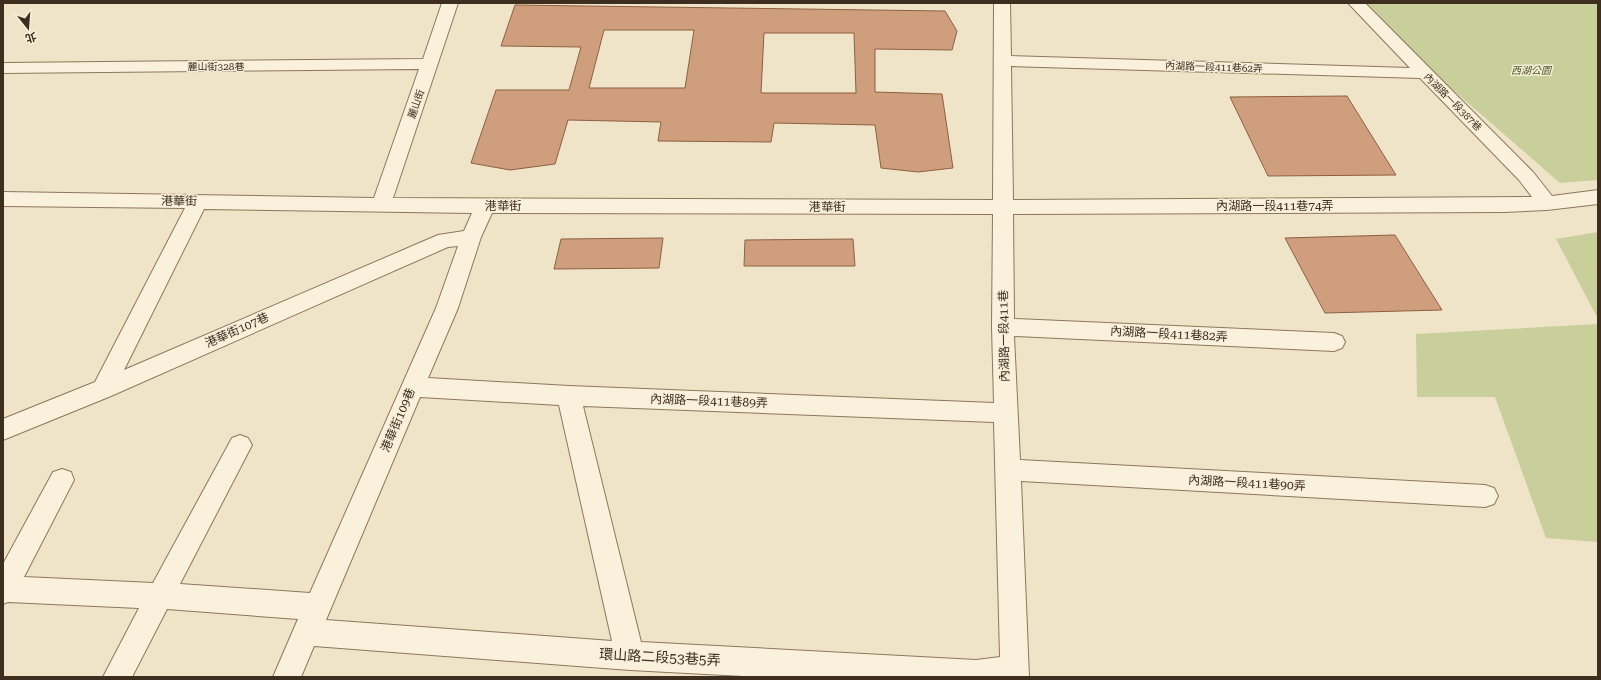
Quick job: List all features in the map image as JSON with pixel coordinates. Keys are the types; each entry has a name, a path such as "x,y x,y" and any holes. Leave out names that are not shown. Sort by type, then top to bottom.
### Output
{"street":[{"name":"麗山街","path":"381,204 450,3"},
{"name":"內湖路一段411巷","path":"1002,3 1003,327 1015,673"},
{"name":"內湖路一段387巷","path":"1356,3 1526,176 1547,203"},
{"name":"內湖路一段411巷62弄","path":"1003,61 1424,73"},
{"name":"麗山街328巷","path":"3,68 429,64"},
{"name":"內湖路一段411巷74弄","path":"1003,206 1496,205 1547,203 1598,197"},
{"name":"港華街","path":"3,199 485,206 1003,206"},
{"path":"103,389 198,202"},
{"name":"港華街109巷","path":"287,677 447,308 472,237 485,206"},
{"name":"港華街107巷","path":"3,430 103,389 445,240 472,237"},
{"name":"內湖路一段411巷82弄","path":"1003,327 1334,342"},
{"name":"內湖路一段411巷89弄","path":"412,387 568,396 1006,413"},
{"path":"568,396 630,656"},
{"path":"117,677 240,445"},
{"name":"內湖路一段411巷90弄","path":"1009,470 1485,496"},
{"path":"62,480 4,590 161,596 318,606"},
{"name":"環山路二段53巷5弄","path":"306,632 630,656 976,674 1015,673"}],"green space":[{"name":"西湖公園","path":"1367,3 1598,3 1598,180 1560,183 1438,77"},
{"path":"1598,232 1598,319 1556,239"},
{"path":"1598,324 1598,542 1546,538 1495,397 1417,397 1416,334"}],"building":[{"path":"515,5 945,11 957,31 952,50 875,49 875,92 942,94 953,168 918,172 881,168 875,125 774,123 771,142 658,141 661,122 568,120 555,164 510,170 471,163 496,90 569,90 581,47 501,46","holes":["604,30 694,30 685,88 589,88","764,33 854,33 856,93 761,93"]},
{"path":"1347,96 1396,175 1268,176 1230,97"},
{"path":"1395,235 1442,310 1325,313 1285,238"},
{"path":"663,238 659,268 554,269 561,239"},
{"path":"853,239 855,266 744,266 745,240"}]}
